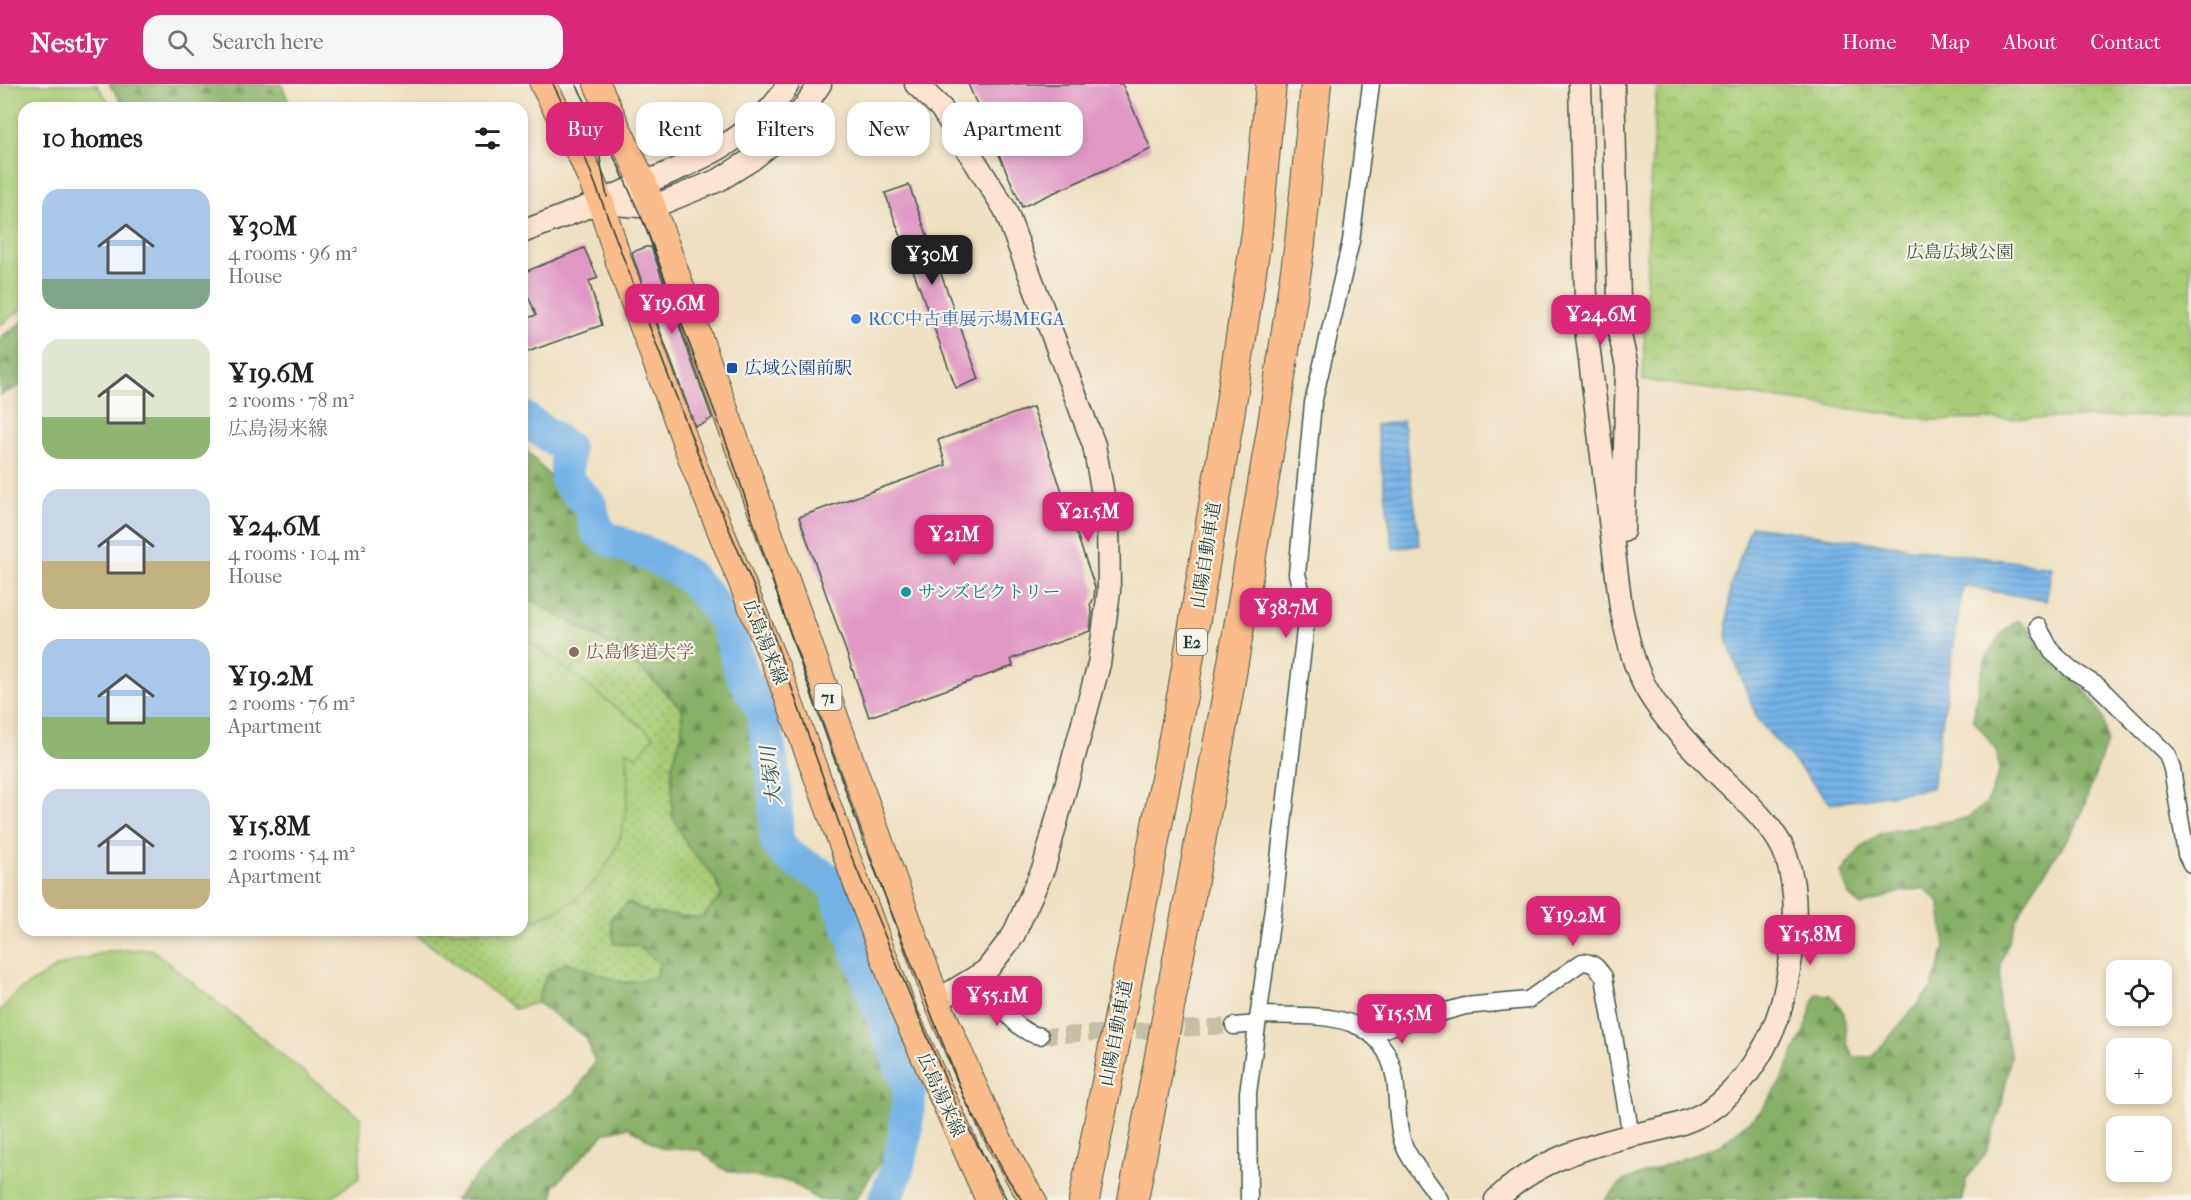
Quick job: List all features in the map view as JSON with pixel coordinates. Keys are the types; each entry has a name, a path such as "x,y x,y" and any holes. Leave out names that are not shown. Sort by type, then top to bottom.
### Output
{"highway":[{"name":"山陽自動車道","path":"1084,1197 1187,668 1257,232 1271,84"},
{"name":"E2","path":"1133,1200 1227,698 1274,424 1300,243 1316,84"}],"main road":[{"name":"広島湯来線","path":"543,84 582,158 601,203 619,262 693,463 779,674 905,1014 989,1200"},
{"name":"広島湯来線","path":"597,84 648,195 937,1001 989,1120 1033,1200"}],"street":[{"path":"648,195 752,127 784,92 788,84"},
{"path":"528,230 601,203 719,180 751,160 788,131 820,84"},
{"path":"916,84 941,108 1005,209 1094,445 1108,522 1109,591 1099,664 1044,867 1013,936 986,971 937,1001"},
{"path":"1249,1200 1248,1093 1276,886 1307,612 1297,574 1313,403 1351,241 1371,84"},
{"path":"1496,1200 1545,1164 1594,1146 1677,1126 1717,1105 1744,1077 1766,1045 1784,1000 1795,937 1796,899 1786,854 1762,818 1672,724 1646,689 1630,646 1621,608 1587,336 1580,84"},
{"path":"1613,84 1620,335 1627,367 1621,608"},
{"path":"2038,626 2052,652 2072,670 2098,686 2167,754 2172,769 2186,854 2191,864"},
{"path":"1373,1035 1390,1027 1465,1006 1528,1000 1582,962 1590,962 1598,967 1604,977 1631,1136"},
{"path":"979,975 1017,1025 1024,1031 1040,1036"},
{"path":"1234,1026 1258,1020 1344,1019 1360,1025 1373,1035 1384,1048 1391,1063 1402,1141 1408,1155 1440,1200"}],"green space":[{"path":"0,84 96,84 109,102 18,102 18,312 0,325"},
{"path":"109,84 282,84 289,102 122,102"},
{"name":"広島広域公園","path":"1657,84 2191,84 2191,417 1932,420 1643,380 1649,205"},
{"path":"18,325 18,387 0,395 0,338"},
{"path":"528,452 566,495 603,543 647,560 690,588 720,631 737,685 760,736 773,854 828,891 871,1002 899,1110 885,1155 855,1200 818,1200 790,1181 764,1179 723,1169 700,1150 661,1148 629,1127 605,1133 555,1185 553,1200 455,1200 512,1141 575,1093 595,1062 586,1037 537,1003 546,976 566,962 624,983 655,978 660,964 637,945 614,944 611,917 629,903 650,913 701,918 722,896 714,876 688,847 672,815 672,766 682,733 682,709 621,653 598,637 528,597"},
{"path":"528,597 622,654 682,709 682,733 672,766 688,847 714,876 722,896 701,918 650,913 629,903 614,944 637,945 660,964 655,978 624,983 566,962 546,976 537,1003 515,1009 418,936 528,936 528,923 576,899 629,779 626,750 653,736 528,641"},
{"path":"2017,620 2033,632 2041,650 2088,694 2103,717 2107,742 2077,825 2032,891 2016,920 2001,963 1999,1006 2011,1056 2001,1108 1986,1153 1966,1179 1963,1200 1605,1200 1623,1181 1720,1145 1760,1112 1780,1083 1804,1031 1816,994 1831,995 1844,1013 1847,1044 1854,1057 1872,1057 1932,987 1945,949 1940,904 1925,888 1897,893 1861,906 1849,896 1841,872 1860,849 1881,833 1966,818 1986,804 1999,772 1997,750 1973,719 1984,664 1996,642"},
{"path":"528,641 654,736 637,757 626,750 628,793 626,812 622,832 606,867 577,898 557,910 528,922"},
{"path":"151,949 361,1118 359,1178 327,1200 0,1200 0,1011 18,991 57,967 108,951"}],"water":[{"path":"1403,421 1420,545 1393,549 1376,425"},
{"path":"1751,526 2052,567 2046,601 1963,586 1932,788 1831,804 1758,720 1726,639 1730,587"}],"building":[{"path":"968,84 1122,84 1151,149 1022,207 1000,156 1083,156 1083,102 976,102"},
{"path":"909,185 979,379 956,388 885,193"},
{"path":"651,247 712,418 703,424 695,426 633,257 632,252"},
{"path":"584,248 598,278 589,281 602,325 528,352 528,318 536,315 528,296 528,271"},
{"path":"1033,407 1095,587 1094,598 1090,605 1092,612 1090,631 1011,659 1013,666 869,717 799,517 946,465 938,440"}],"waterway":[{"name":"大塚川","path":"528,421 567,448 567,480 590,505 597,530 607,538 657,558 687,575 707,596 726,622 743,676 762,709 774,776 777,842 789,857 829,879 835,888 910,1090 904,1142 885,1200"}],"tunnel":[{"path":"1040,1036 1234,1026"}],"tram line":[{"path":"553,84 572,123 708,480 768,620 847,846 957,1107 1007,1200"},
{"path":"576,84 618,165 646,228 732,458 794,645 863,840 965,1100 1006,1176 1022,1200"},
{"path":"599,156 607,197"}],"place":[{"name":"RCC中古車展示場MEGA","path":"856,319"},
{"name":"広域公園前駅","path":"732,368"},
{"name":"サンズビクトリー","path":"906,592"},
{"name":"広島修道大学","path":"574,652"}]}
